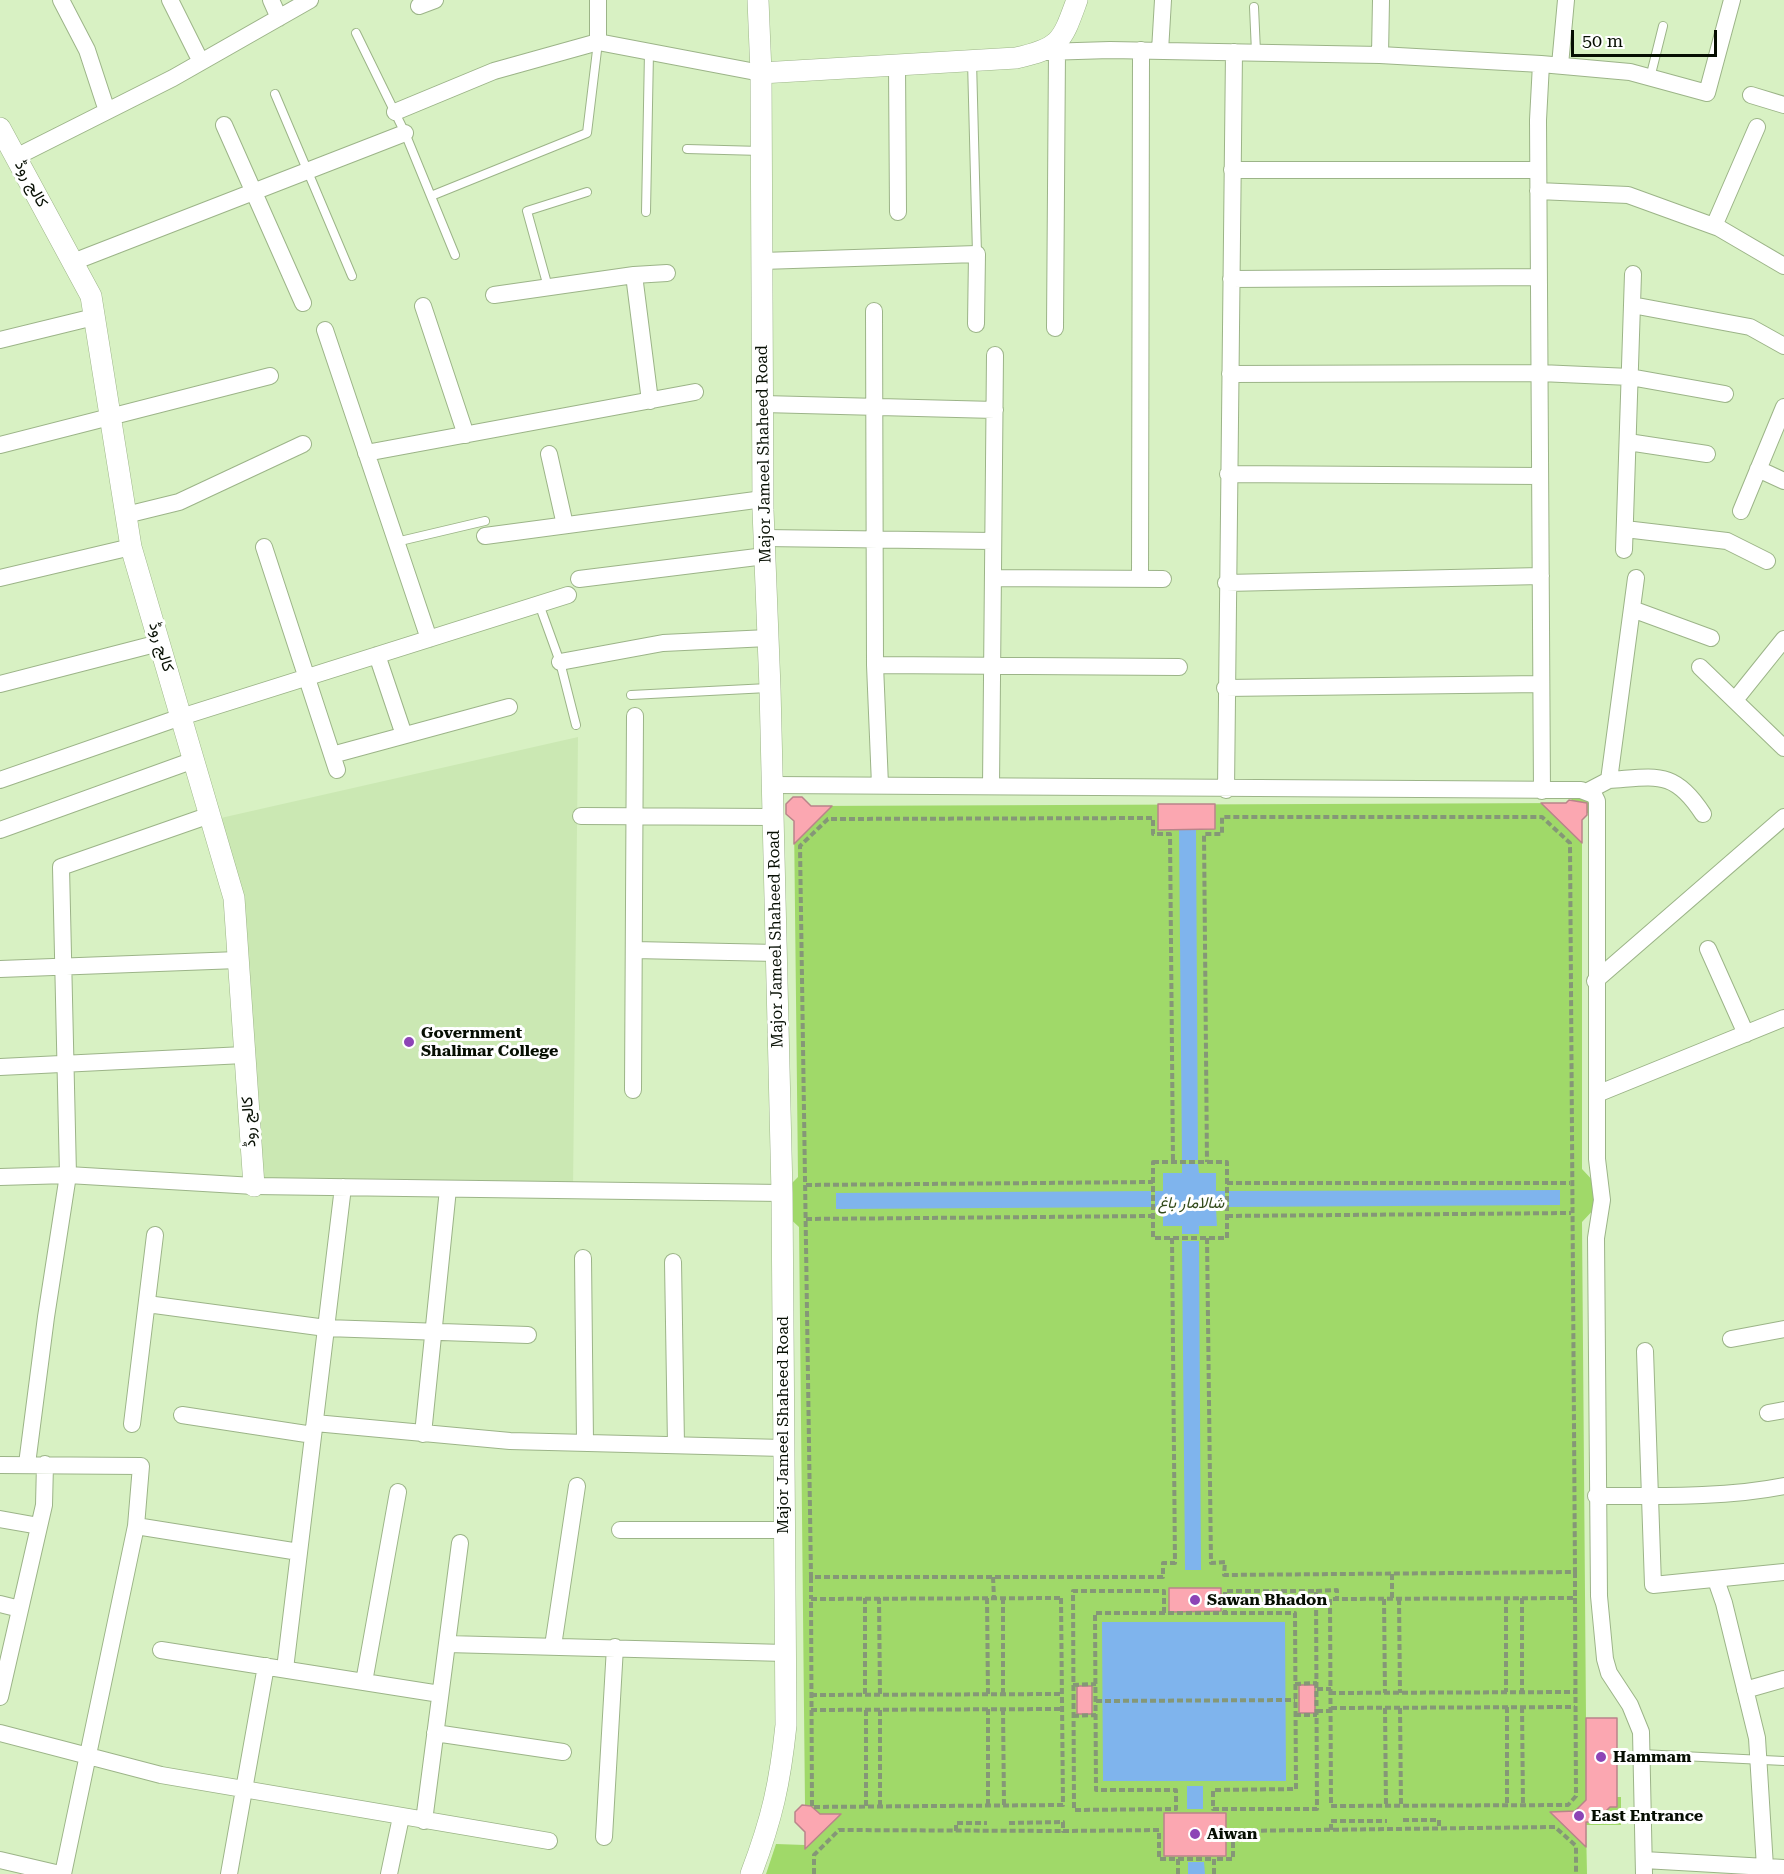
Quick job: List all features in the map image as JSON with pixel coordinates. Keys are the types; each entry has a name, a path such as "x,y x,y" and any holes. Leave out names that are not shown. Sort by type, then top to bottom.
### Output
{"street":[{"path":"61,0 87,50 107,111"},
{"path":"170,0 201,62"},
{"path":"271,0 279,18"},
{"path":"16,157 201,62 310,0"},
{"path":"598,0 598,42"},
{"name":"Major Jameel Shaheed Road","path":"751,1874 771,1824 780,1782 786,1725 782,1193 770,688 763,499 761,73 758,0"},
{"path":"1054,328 1051,51 1063,37 1077,0"},
{"path":"1160,51 1163,0"},
{"path":"1380,55 1381,0"},
{"path":"1560,65 1566,0"},
{"path":"395,112 494,70 598,42 761,73 1016,58 1051,51 1256,52 1380,55 1560,65 1630,72 1707,93 1732,0"},
{"path":"1140,579 1141,50"},
{"path":"1226,790 1226,583 1234,52"},
{"path":"1541,64 1538,191 1542,791"},
{"path":"897,65 898,212"},
{"path":"1751,95 1784,105"},
{"path":"224,125 303,303"},
{"path":"1714,226 1757,127"},
{"name":"کالج روڈ","path":"1,131 91,296 131,547 234,898 254,1186"},
{"path":"73,262 405,133"},
{"path":"1232,170 1538,170"},
{"path":"1538,191 1628,195 1714,226 1784,266"},
{"path":"762,261 977,254 976,324"},
{"path":"494,296 634,275 667,273"},
{"path":"1624,550 1633,274"},
{"path":"634,275 650,401"},
{"path":"1231,279 1539,277"},
{"path":"1632,305 1750,327 1784,346"},
{"path":"423,306 466,435"},
{"path":"874,311 875,665 880,785"},
{"path":"0,340 94,317"},
{"path":"325,330 429,639"},
{"path":"991,786 995,355"},
{"path":"1230,375 1540,373 1630,377 1725,394"},
{"path":"0,445 270,376"},
{"path":"366,453 694,392"},
{"path":"762,405 995,410"},
{"path":"1741,511 1784,407"},
{"path":"1628,442 1707,454"},
{"path":"126,515 179,502 303,444"},
{"path":"549,454 565,525"},
{"path":"1758,469 1784,481"},
{"path":"1228,474 1540,476"},
{"path":"485,528 565,525 763,499"},
{"path":"1625,529 1727,541 1767,561"},
{"path":"579,579 764,547 875,540 993,541"},
{"path":"0,578 131,547"},
{"path":"264,547 334,762 404,735 509,707"},
{"path":"1226,583 1540,576"},
{"path":"993,578 1162,579"},
{"path":"1609,780 1636,578"},
{"path":"0,780 181,717 568,595"},
{"path":"1632,609 1711,638"},
{"path":"560,662 663,643 768,638"},
{"path":"1735,700 1784,639"},
{"path":"0,684 159,643"},
{"path":"377,655 404,735"},
{"path":"875,665 1179,667"},
{"path":"1700,667 1784,748"},
{"path":"1225,688 1541,684"},
{"path":"633,1090 636,716"},
{"path":"0,830 194,760"},
{"path":"772,785 1588,791 1609,780 1656,777 1668,779 1690,794 1702,814"},
{"path":"1588,791 1597,801 1595,981 1597,1159 1602,1200 1596,1238 1596,1496 1599,1596 1605,1659 1609,1673 1638,1720 1644,1867 1784,1868"},
{"path":"27,1464 68,1174 61,867 210,815"},
{"path":"581,816 773,818"},
{"path":"1595,981 1784,817"},
{"path":"1708,949 1746,1034"},
{"path":"634,950 777,953"},
{"path":"0,969 238,960"},
{"path":"1597,1094 1784,1018"},
{"path":"0,1067 66,1066 244,1055"},
{"path":"0,1177 68,1174 254,1186 782,1193"},
{"path":"285,1670 343,1187"},
{"path":"423,1434 448,1189"},
{"path":"132,1424 155,1235"},
{"path":"583,1258 585,1442"},
{"path":"673,1262 676,1445"},
{"path":"147,1304 326,1328 528,1335"},
{"path":"1731,1339 1784,1329"},
{"path":"1645,1351 1653,1585 1784,1572"},
{"path":"182,1415 314,1429 510,1441 783,1448"},
{"path":"0,1697 44,1505 45,1464"},
{"path":"0,1465 141,1466 136,1526 61,1874 0,1860"},
{"path":"553,1646 577,1486"},
{"path":"1596,1496 1650,1496 1764,1490 1784,1486"},
{"path":"364,1682 398,1492"},
{"path":"0,1519 39,1526"},
{"path":"136,1526 299,1552"},
{"path":"620,1530 783,1530"},
{"path":"424,1821 460,1543"},
{"path":"1716,1580 1724,1603 1756,1738 1760,1869"},
{"path":"0,1604 20,1609"},
{"path":"447,1644 785,1653"},
{"path":"604,1837 615,1647"},
{"path":"161,1650 440,1694"},
{"path":"229,1874 266,1666"},
{"path":"1745,1690 1784,1679"},
{"path":"0,1733 161,1775 424,1821 549,1840"},
{"path":"435,1733 563,1752"},
{"path":"389,1874 401,1817"}],"lane":[{"path":"1254,7 1256,52"},
{"path":"1650,78 1663,26"},
{"path":"356,33 405,133 455,255"},
{"path":"431,196 587,133 598,42"},
{"path":"646,212 649,52"},
{"path":"972,60 977,254"},
{"path":"275,94 306,172 352,276"},
{"path":"687,149 761,152"},
{"path":"548,288 527,212 586,192"},
{"path":"396,542 485,528"},
{"path":"539,604 560,662 576,725"},
{"path":"631,695 770,688"},
{"path":"1641,1754 1758,1762 1784,1761"}],"path":[{"path":"1207,1162 1204,834 1222,834 1222,817 1542,817 1570,843 1570,1183 1575,1572 1576,1796 1568,1805 1331,1806 1330,1599 1575,1598"},
{"path":"811,1599 1061,1598 1063,1805 812,1806 811,1710 811,1599 811,1577 800,846 828,819 1153,818 1153,834 1170,834 1173,1162"},
{"path":"1153,1162 1173,1162 1227,1162 1227,1238 1153,1238 1153,1162"},
{"path":"806,1185 1153,1182"},
{"path":"1227,1183 1570,1183"},
{"path":"1227,1216 1571,1213"},
{"path":"806,1219 1153,1216"},
{"path":"811,1577 1163,1577 1162,1563 1175,1563 1172,1238"},
{"path":"1207,1238 1211,1563 1224,1562 1224,1575 1575,1572"},
{"path":"1392,1574 1392,1598"},
{"path":"993,1577 994,1598"},
{"path":"1225,1613 1225,1591 1337,1590 1338,1599"},
{"path":"1164,1613 1164,1591 1072,1592 1074,1809 1176,1809 1176,1790 1096,1790 1095,1613 1164,1613 1225,1613 1295,1613 1296,1789 1213,1790 1213,1809 1317,1809 1316,1591"},
{"path":"865,1598 865,1695"},
{"path":"879,1598 880,1695"},
{"path":"987,1598 987,1694"},
{"path":"1003,1598 1003,1694"},
{"path":"1506,1598 1506,1692"},
{"path":"1522,1598 1522,1692"},
{"path":"1384,1599 1385,1693"},
{"path":"1399,1599 1400,1693"},
{"path":"1295,1684 1317,1683"},
{"path":"811,1695 1062,1692 1073,1687 1096,1684"},
{"path":"1317,1689 1385,1693 1575,1692"},
{"path":"1096,1701 1295,1700"},
{"path":"1507,1707 1507,1805"},
{"path":"1522,1707 1523,1805"},
{"path":"1295,1715 1331,1710 1385,1708 1575,1707"},
{"path":"1385,1708 1386,1806"},
{"path":"1400,1708 1401,1805"},
{"path":"988,1709 988,1806"},
{"path":"811,1710 1003,1709 1062,1711 1096,1715"},
{"path":"1003,1709 1004,1806"},
{"path":"866,1710 866,1806"},
{"path":"880,1710 880,1806"},
{"path":"1394,1805 1394,1812"},
{"path":"998,1806 998,1814"},
{"path":"1403,1820 1439,1820 1439,1829"},
{"path":"1331,1830 1331,1821 1387,1821"},
{"path":"1009,1823 1063,1822 1063,1831"},
{"path":"956,1831 956,1823 987,1823"},
{"path":"814,1874 814,1855 839,1830 1159,1830 1160,1859 1178,1860 1233,1859 1233,1831 1555,1827 1576,1846 1576,1874"},
{"path":"1214,1859 1214,1874"},
{"path":"1178,1860 1178,1874"}],"shaded area":[{"name":"Government Shalimar College","path":"578,737 573,1190 254,1186 234,898 212,820"}],"green space":[{"name":"شالامار باغ","path":"1576,793 1585,793 1592,810 1582,817 1582,1169 1596,1184 1596,1207 1582,1222 1586,1718 1617,1718 1617,1797 1621,1797 1621,1825 1586,1825 1587,1874 766,1874 776,1844 805,1845 805,1829 795,1822 795,1812 805,1805 799,1227 786,1215 786,1189 798,1177 794,821 786,814 786,804 793,797 802,797 809,806 1569,803"}],"water":[{"path":"1179,829 1196,829 1198,1160 1182,1160"},
{"path":"1182,1164 1198,1164 1199,1173 1216,1173 1216,1191 1225,1191 1225,1207 1216,1208 1217,1226 1199,1226 1199,1234 1182,1234 1182,1226 1163,1226 1163,1208 1155,1207 1155,1191 1163,1191 1163,1173 1182,1173"},
{"path":"1560,1190 1560,1205 1229,1207 1229,1191"},
{"path":"1151,1191 1151,1207 836,1209 836,1193"},
{"path":"1182,1241 1199,1241 1201,1570 1185,1570"},
{"path":"1102,1622 1285,1622 1286,1781 1103,1781"},
{"path":"1187,1786 1203,1786 1203,1809 1187,1809"},
{"path":"1188,1862 1204,1862 1205,1874 1188,1874"}],"building":[{"path":"793,797 802,797 811,806 832,806 794,844 794,821 786,814 786,804"},
{"path":"1569,800 1587,803 1587,815 1582,820 1582,843 1541,803 1566,803"},
{"path":"1158,804 1215,804 1215,829 1158,830"},
{"name":"Sawan Bhadon","path":"1169,1588 1221,1588 1221,1611 1169,1612"},
{"path":"1299,1685 1315,1685 1315,1713 1299,1713"},
{"path":"1077,1686 1092,1686 1092,1714 1077,1714"},
{"name":"Hammam","path":"1586,1718 1617,1718 1617,1807 1610,1807 1595,1822 1586,1822 1586,1847 1550,1812 1575,1811 1586,1800"},
{"path":"802,1805 811,1806 820,1814 841,1814 805,1849 805,1832 795,1822 795,1812"},
{"name":"Aiwan","path":"1164,1813 1226,1813 1226,1856 1164,1856"}],"place":[{"name":"Government Shalimar College","path":"409,1042"},
{"name":"Sawan Bhadon","path":"1195,1600"},
{"name":"Hammam","path":"1601,1757"},
{"name":"East Entrance","path":"1579,1816"},
{"name":"Aiwan","path":"1195,1834"}]}
